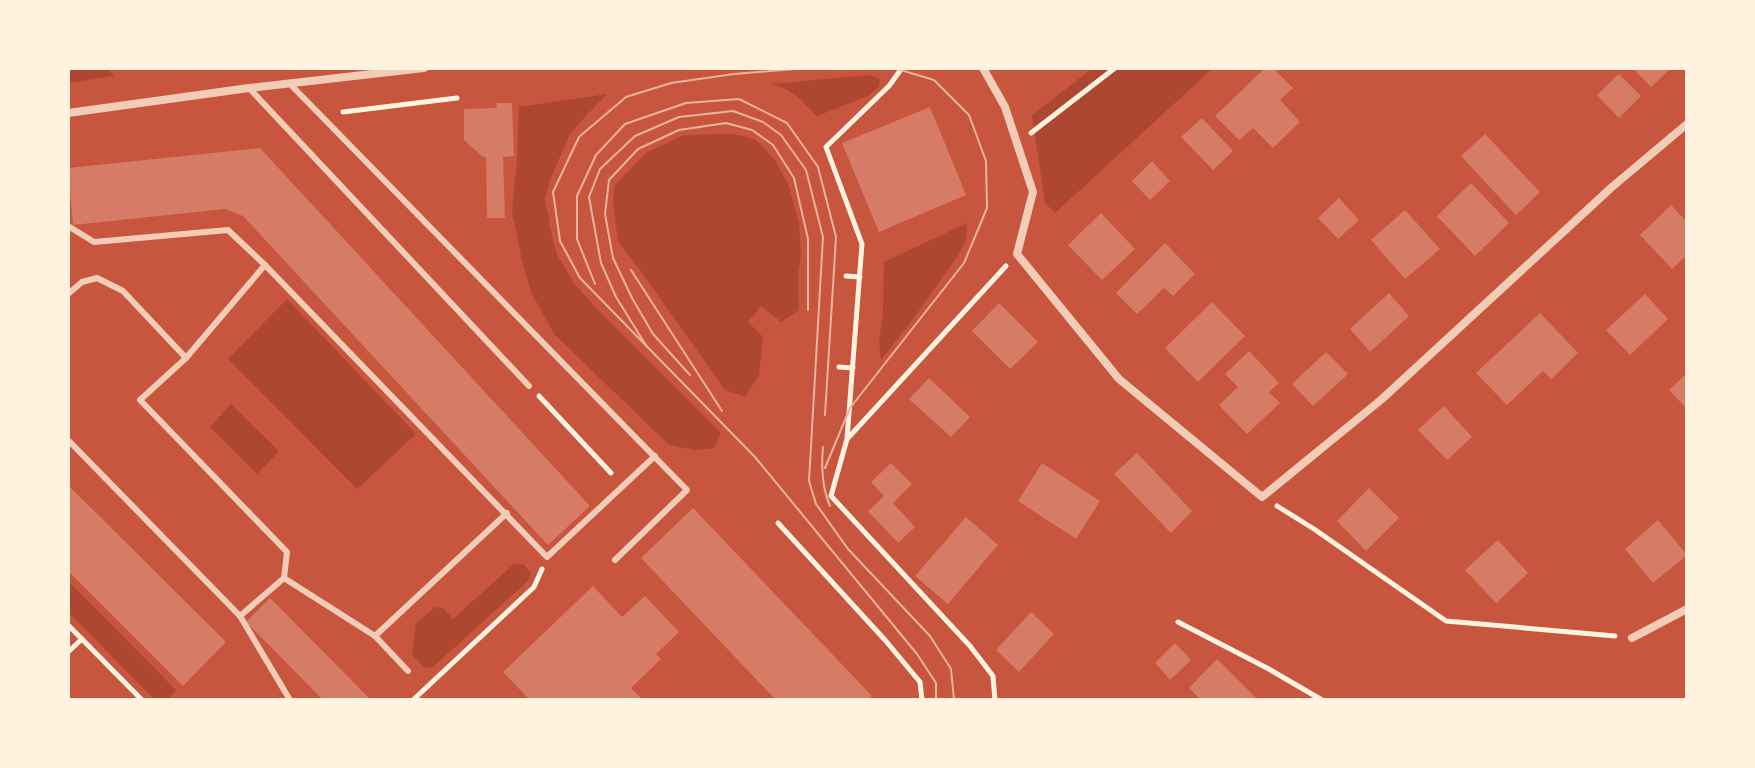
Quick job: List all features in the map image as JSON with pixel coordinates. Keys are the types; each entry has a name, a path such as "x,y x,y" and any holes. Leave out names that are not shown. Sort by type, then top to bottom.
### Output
{"street":[{"path":"68,113 424,68"},
{"path":"983,68 1005,107 1033,192 1017,254 1119,379 1262,497 1382,399 1612,187 1687,124"},
{"path":"1632,638 1687,609"}],"lane":[{"path":"290,84 687,490 615,560"},
{"path":"249,88 529,386"},
{"path":"68,226 94,242 228,230 547,557 655,456"},
{"path":"240,616 284,578 287,552 140,400 186,358 265,265"},
{"path":"68,294 82,282 97,278 123,291 186,358"},
{"path":"68,440 240,616 290,700"},
{"path":"375,636 507,513"},
{"path":"284,578 375,636 408,671"}],"path":[{"path":"902,68 889,86 826,147 862,244 847,439 831,496 970,646 993,676 995,700"},
{"path":"1017,144 1115,68"},
{"path":"321,115 457,98"},
{"path":"847,439 1017,254"},
{"path":"846,276 860,277"},
{"path":"839,367 853,368"},
{"path":"554,413 623,486"},
{"path":"1262,497 1314,529 1446,621 1632,638"},
{"path":"778,523 920,682 922,700"},
{"path":"413,700 534,587 547,557"},
{"path":"1178,622 1322,700"},
{"path":"68,625 142,700"},
{"path":"68,652 82,639"}],"shaded area":[{"path":"68,68 107,68 114,76 68,83"},
{"path":"1093,68 1213,68 1055,213 1045,203 1032,115"},
{"path":"868,75 880,79 879,87 868,96 817,116 792,93 772,84"},
{"path":"607,94 569,136 550,180 545,198 553,242 573,282 593,305 721,433 714,448 696,450 669,445 554,334 531,292 512,211 519,107"},
{"path":"733,134 755,139 775,160 789,186 799,224 801,256 799,310 781,322 761,306 748,322 763,337 759,375 745,397 725,390 618,241 613,201 615,185 646,153 684,135"},
{"path":"967,223 966,240 959,254 881,360 879,343 884,262"},
{"path":"287,299 416,434 357,489 228,359"},
{"path":"231,404 279,451 257,474 210,427"},
{"path":"514,564 523,564 531,573 528,581 433,667 424,668 412,654 416,623 435,607 443,608 453,619"},
{"path":"68,581 176,690 167,700 155,700 68,612"}],"building":[{"path":"1265,68 1273,68 1293,88 1280,100 1300,122 1273,148 1253,128 1239,140 1215,116"},
{"path":"1633,68 1671,68 1651,87"},
{"path":"1619,74 1641,96 1619,118 1597,95"},
{"path":"496,103 512,103 514,156 503,157 505,218 487,218 486,157 464,140 464,109 497,108"},
{"path":"930,107 966,195 879,232 842,143"},
{"path":"1202,118 1233,151 1213,170 1181,137"},
{"path":"1485,134 1540,192 1516,215 1461,156"},
{"path":"260,148 590,506 548,545 243,216 225,209 73,225 68,168"},
{"path":"1152,161 1170,181 1150,200 1132,181"},
{"path":"1471,183 1509,223 1475,256 1437,216"},
{"path":"1339,198 1359,220 1338,239 1318,218"},
{"path":"1671,205 1687,222 1687,255 1672,269 1640,235"},
{"path":"1405,210 1440,249 1405,279 1371,240"},
{"path":"1101,213 1135,249 1102,280 1068,245"},
{"path":"1165,243 1195,274 1173,296 1164,288 1137,314 1116,293"},
{"path":"1389,293 1409,316 1370,352 1350,329"},
{"path":"1645,294 1668,319 1630,355 1606,330"},
{"path":"1212,302 1245,336 1198,382 1165,348"},
{"path":"999,303 1038,342 1010,369 972,331"},
{"path":"1540,313 1578,353 1551,379 1543,371 1507,405 1476,373"},
{"path":"1249,351 1279,383 1269,392 1280,403 1247,434 1219,405 1238,387 1225,374"},
{"path":"1326,352 1348,374 1313,406 1292,384"},
{"path":"1687,373 1687,409 1669,390"},
{"path":"929,378 970,417 951,437 909,399"},
{"path":"1444,406 1472,437 1447,460 1418,430"},
{"path":"1137,453 1192,511 1171,533 1114,474"},
{"path":"891,463 912,484 893,503 915,527 898,543 868,511 884,496 871,482"},
{"path":"1042,463 1100,501 1076,539 1018,501"},
{"path":"68,485 226,642 183,686 68,571"},
{"path":"1369,488 1399,518 1366,551 1337,521"},
{"path":"693,508 872,696 867,700 776,700 641,558"},
{"path":"966,517 998,545 948,604 915,576"},
{"path":"1658,520 1687,555 1653,583 1625,549"},
{"path":"1498,540 1528,573 1496,603 1465,570"},
{"path":"593,586 622,617 645,596 679,632 656,654 661,659 631,688 643,700 530,700 503,672"},
{"path":"270,598 371,700 323,700 246,622"},
{"path":"1031,612 1054,634 1019,672 996,650"},
{"path":"1175,643 1191,660 1170,680 1155,663"},
{"path":"1217,659 1256,698 1254,700 1201,700 1189,688"}],"tram line":[{"path":"807,68 671,83 626,97 579,137 553,192 560,241 580,278 755,457 917,654 936,683 936,700"},
{"path":"825,468 850,408 964,263 987,208 986,161 969,115 934,80 894,68"},
{"path":"595,284 577,239 577,196 596,155 625,124 686,103 739,99 787,123 818,167 836,237 825,415"},
{"path":"647,347 616,297 601,263 589,197 600,169 635,136 679,117 733,111 763,122 781,135 806,170 823,237 809,481 816,504 848,549 930,636 951,669 954,700"},
{"path":"690,375 653,334 613,258 605,214 609,180 638,149 679,130 726,123 752,130 773,145 794,178 808,239 808,310"},
{"path":"631,270 722,411"},
{"path":"823,447 823,477 830,506"}]}
